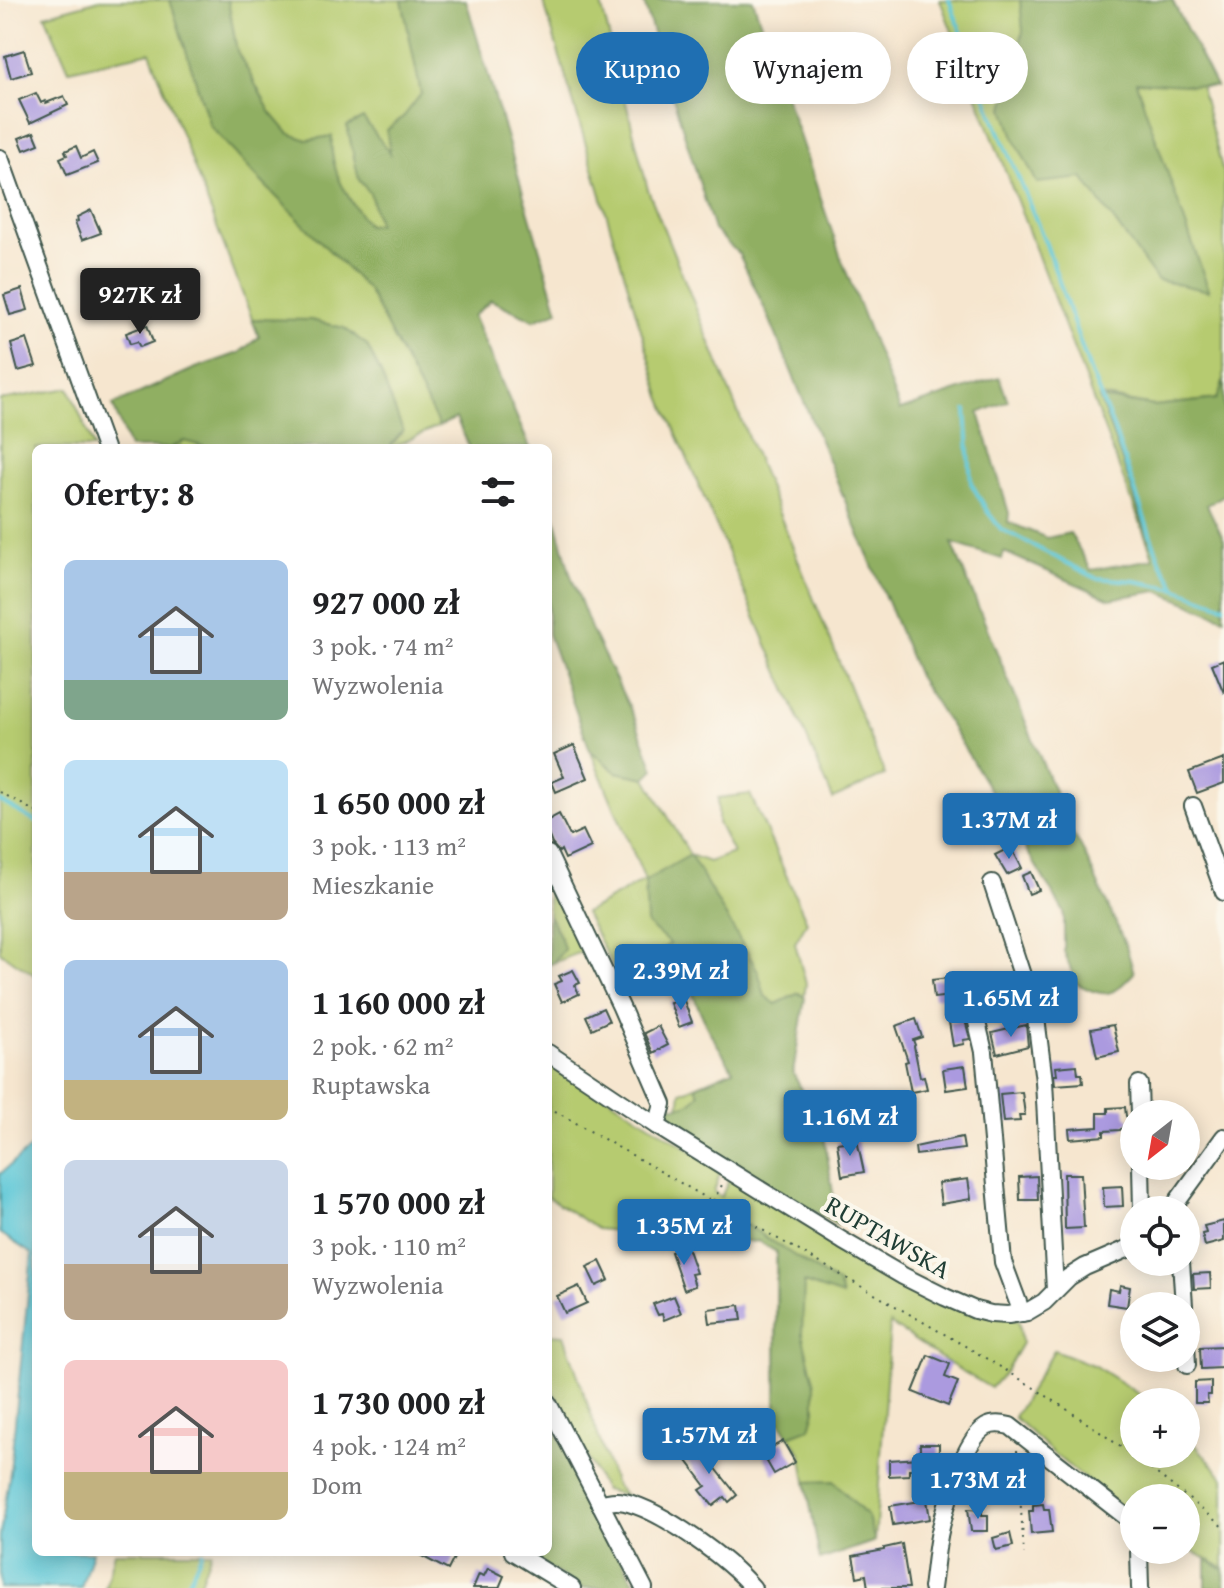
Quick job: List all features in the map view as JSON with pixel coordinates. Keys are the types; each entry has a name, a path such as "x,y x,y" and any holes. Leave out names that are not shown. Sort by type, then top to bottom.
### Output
{"street":[{"path":"0,158 104,444"},
{"path":"1193,806 1224,892"},
{"path":"552,862 663,1104 657,1126"},
{"path":"992,883 1036,1018 1044,1081 1055,1290"},
{"path":"975,1014 984,1052 1003,1262 1022,1313 1044,1302 1069,1277 1085,1267 1120,1252"},
{"name":"RUPTAWSKA","path":"552,1056 657,1126 889,1268 975,1310 991,1314 1022,1313"},
{"path":"1139,1084 1140,1100"},
{"path":"1184,1196 1224,1137"},
{"path":"552,1411 644,1588"},
{"path":"932,1588 941,1527 955,1479 973,1437 989,1425 1010,1426 1120,1512"},
{"path":"600,1504 625,1502 670,1523 704,1545 753,1588"},
{"path":"520,1556 572,1588"},
{"path":"1139,1564 1140,1588"}],"path":[{"path":"0,792 32,810"},
{"path":"552,1109 1036,1388 1122,1447 1224,1528"},
{"path":"713,1201 728,1170"},
{"path":"889,1268 901,1255 908,1257 916,1245"},
{"path":"1017,1450 1024,1554"}],"green space":[{"path":"100,0 465,0 534,320 491,300 473,316 528,444 468,444 456,418 400,444 128,444 113,405 191,370 239,353 259,337 150,52 69,70 45,15"},
{"path":"170,0 228,0 237,51 271,113 288,133 307,140 332,136 333,161 347,194 367,225 378,224 370,193 359,180 347,126 363,118 390,153 387,130 404,116 421,94 402,0 466,0 558,311 534,320 491,300 473,316 528,444 468,444 456,418 439,426 368,290 210,126"},
{"path":"543,0 600,0 608,32 576,32 576,104 626,104 648,190 885,775 833,799 661,397"},
{"path":"643,0 753,0 764,32 725,32 725,104 788,104 841,258 900,410 999,377 1008,401 979,413 1009,513 1008,522 1047,538 1070,533 1091,570 1153,559 1140,512 1099,398 1154,406 1217,399 1224,380 1224,495 1207,505 1224,540 1224,618 1158,591 1110,599 1004,552 1002,559 952,543 1070,830 1081,846 1126,946 1134,973 1113,991 1094,992 1076,983 1064,951 1064,912 918,676 770,320 739,254 714,230 675,104 709,104 709,32 653,32"},
{"path":"940,0 1172,0 1216,87 1201,87 1224,176 1224,380 1217,399 1154,406 1101,396 1154,559 980,104 1028,104 1028,32 952,32"},
{"path":"1020,0 1172,0 1216,87 1136,82 1209,291 1157,280 1083,178 1037,183 1015,140 1004,108 1005,104 1028,104 1028,32 1023,31"},
{"path":"252,319 311,320 344,328 367,345 403,431 392,444 195,444 184,441 178,444 128,444 113,405 196,368 239,353 259,337"},
{"path":"69,388 92,444 32,444 32,973 0,952 0,400"},
{"path":"552,506 570,573 592,631 635,719 654,769 646,778 616,772 590,750 552,645"},
{"path":"590,750 616,772 646,778 690,855 709,862 733,853 718,823 718,798 750,794 807,922 795,943 806,984 793,1073 824,1135 677,1127 681,1092 733,1070 707,1027 758,971 671,943 658,967 677,958 684,976 627,994 585,913 645,880"},
{"path":"690,855 758,971 765,996 776,1004 799,993 805,998 793,1073 824,1135 838,1225 664,1123 668,1105 689,1104 699,1094 696,1086 733,1070 709,1031 677,959 644,972 620,973 670,944 647,924 645,881"},
{"path":"552,876 586,950 553,963 564,949 552,921"},
{"path":"552,921 564,949 552,963"},
{"path":"552,1062 721,1170 714,1192 721,1197 730,1178 847,1250 1019,1321 1022,1343 1006,1371 991,1388 890,1324 875,1541 820,1560 801,1453 776,1416 776,1252 758,1241 745,1242 727,1222 682,1205 646,1233 597,1229 552,1200"},
{"path":"747,1225 838,1284 842,1296 804,1283 802,1334 815,1385 815,1410 810,1428 789,1436 776,1416 777,1252 758,1241 745,1242 739,1232"},
{"path":"552,1334 564,1335 615,1485 625,1495 604,1490 552,1389"},
{"path":"1054,1350 1095,1366 1129,1388 1120,1388 1120,1468 1200,1468 1200,1450 1224,1478 1224,1568 1200,1555 1200,1484 1120,1484 1120,1507 1014,1417"},
{"path":"558,1435 637,1588 581,1588 529,1556 552,1556 552,1436"},
{"path":"834,1481 868,1517 875,1541 820,1560 806,1482"},
{"path":"113,1556 210,1556 198,1588 105,1588"},
{"path":"1206,1559 1224,1570 1224,1588 1206,1588"}],"water":[{"path":"32,1146 32,1254 0,1233 0,1174"},
{"path":"32,1254 32,1556 91,1556 81,1588 0,1588 0,1536 10,1472"}],"building":[{"path":"24,50 31,72 11,78 5,56"},
{"path":"36,93 41,103 64,96 68,105 30,123 19,100"},
{"path":"34,132 39,144 24,150 19,138"},
{"path":"76,146 81,158 93,152 98,163 67,175 60,158 67,155 65,151"},
{"path":"91,210 101,233 82,240 75,222 78,221 77,217"},
{"path":"22,289 28,310 10,315 4,295"},
{"path":"147,325 153,342 140,347 137,342 130,344 126,333"},
{"path":"27,339 36,366 18,371 11,344"},
{"path":"1224,659 1224,693 1212,664"},
{"path":"574,745 588,778 556,792 552,782 564,777 554,754"},
{"path":"1224,759 1224,783 1197,793 1189,772"},
{"path":"559,814 570,836 583,830 591,847 565,859 561,850 559,852 552,844 552,818"},
{"path":"1011,847 1022,868 1007,875 995,855"},
{"path":"1031,872 1039,890 1029,894 1022,876"},
{"path":"573,970 580,983 575,985 579,994 562,1002 554,984 562,981 559,976"},
{"path":"958,977 960,995 934,998 932,980"},
{"path":"1066,986 1068,1012 1055,1014 1053,1004 1047,999 1050,988"},
{"path":"683,998 692,1022 679,1027 670,1003"},
{"path":"603,1008 609,1021 592,1029 586,1016"},
{"path":"916,1019 922,1037 913,1040 920,1077 924,1076 927,1089 911,1092 905,1062 908,1061 896,1026"},
{"path":"965,1020 970,1039 953,1046 949,1022"},
{"path":"1026,1025 1028,1046 997,1054 992,1033"},
{"path":"1113,1025 1119,1052 1097,1057 1091,1029"},
{"path":"658,1026 668,1045 653,1053 644,1033"},
{"path":"1077,1065 1083,1083 1055,1085 1056,1067"},
{"path":"965,1066 968,1087 946,1090 943,1069"},
{"path":"1022,1092 1025,1115 1019,1115 1020,1121 1003,1122 1000,1094"},
{"path":"1120,1107 1120,1130 1104,1131 1104,1136 1070,1139 1069,1129 1098,1127 1098,1113 1108,1113 1108,1108"},
{"path":"962,1137 964,1149 916,1155 915,1147"},
{"path":"857,1140 864,1172 842,1176 837,1143"},
{"path":"1064,1174 1081,1174 1084,1228 1065,1229"},
{"path":"1037,1176 1038,1200 1020,1200 1019,1177"},
{"path":"968,1179 971,1199 941,1204 938,1183"},
{"path":"1122,1186 1120,1206 1104,1207 1103,1187"},
{"path":"1224,1221 1224,1241 1205,1246 1204,1226"},
{"path":"687,1247 696,1273 691,1274 695,1286 684,1290 671,1252"},
{"path":"600,1261 609,1280 596,1286 587,1267"},
{"path":"1210,1273 1211,1288 1194,1289 1193,1276"},
{"path":"1120,1285 1130,1287 1129,1292 1120,1292 1120,1306 1107,1304 1109,1289 1119,1291"},
{"path":"579,1286 587,1303 565,1313 557,1296"},
{"path":"674,1296 681,1313 664,1320 653,1304"},
{"path":"740,1305 742,1320 710,1323 708,1309"},
{"path":"1224,1346 1222,1368 1201,1369 1200,1347"},
{"path":"928,1355 950,1364 945,1377 958,1382 948,1406 913,1392"},
{"path":"1211,1381 1208,1403 1200,1403 1200,1388 1195,1388 1195,1382"},
{"path":"783,1441 795,1462 774,1474 762,1453"},
{"path":"695,1442 737,1495 729,1502 725,1497 713,1506 700,1490 706,1486 681,1453"},
{"path":"920,1444 939,1444 939,1465 930,1465 930,1469 909,1469 909,1475 889,1476 889,1460 920,1458"},
{"path":"927,1500 930,1519 893,1525 890,1506"},
{"path":"1043,1504 1044,1509 1049,1509 1052,1532 1031,1534 1029,1511 1033,1511 1033,1505"},
{"path":"968,1509 982,1510 982,1515 988,1515 988,1531 971,1531"},
{"path":"1010,1533 1013,1546 996,1550 993,1538"},
{"path":"902,1544 909,1588 868,1588 866,1575 857,1577 853,1556"},
{"path":"422,1556 455,1556 448,1570"},
{"path":"488,1568 504,1576 499,1588 473,1588 479,1574 484,1576"}],"waterway":[{"path":"949,0 1046,244 1151,537 1162,565 1177,589"},
{"path":"966,410 971,483 1001,529 1096,578 1177,589 1224,606"},
{"path":"0,801 32,820"},
{"path":"186,1588 200,1556"}]}
